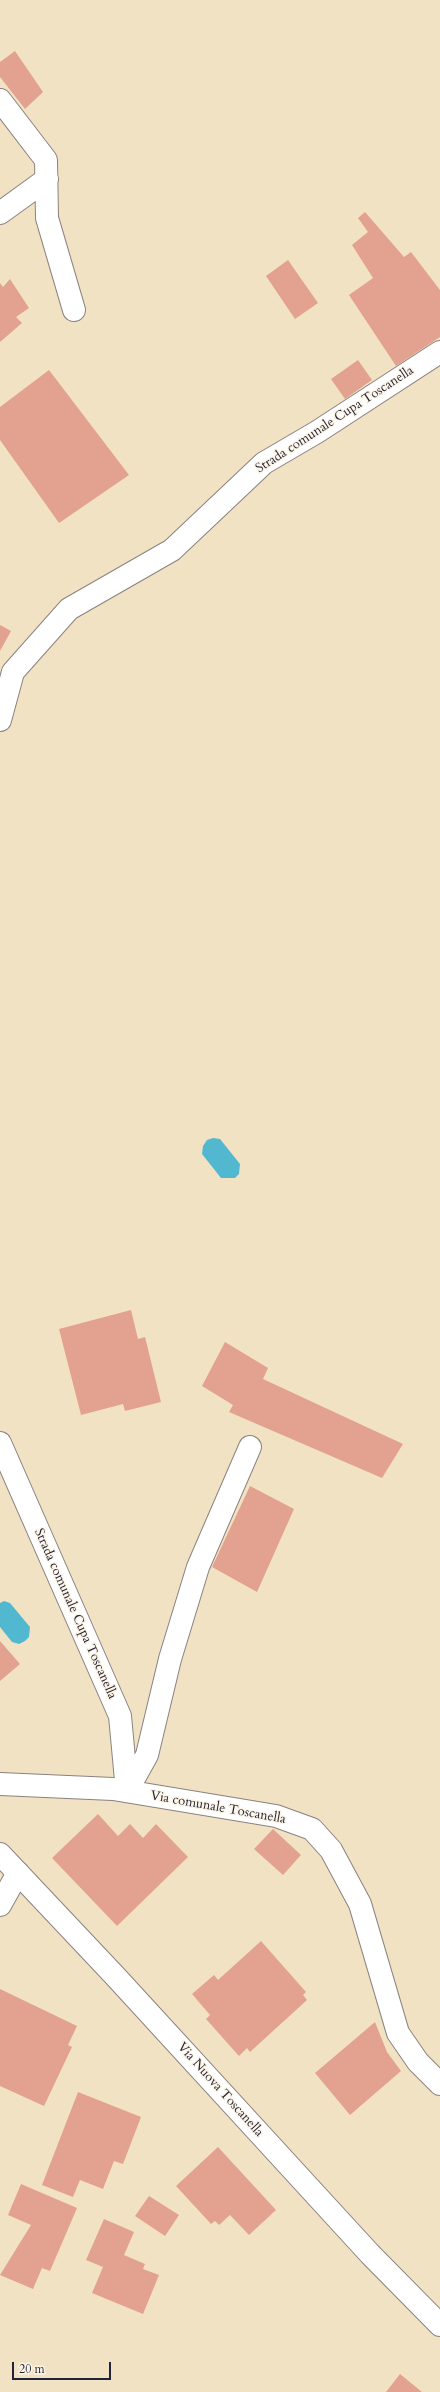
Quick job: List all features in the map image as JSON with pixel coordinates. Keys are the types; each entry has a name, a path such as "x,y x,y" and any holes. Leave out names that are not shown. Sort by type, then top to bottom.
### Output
{"street":[{"path":"0,100 46,160 47,218 74,310"},
{"path":"0,214 47,179"},
{"name":"Strada comunale Cupa Toscanella","path":"0,720 13,672 69,609 172,550 264,463 317,432 440,352"},
{"name":"Strada comunale Cupa Toscanella","path":"0,1443 120,1716 127,1792"},
{"path":"127,1792 147,1755 170,1659 198,1567 250,1447"},
{"name":"Via comunale Toscanella","path":"0,1784 127,1792 276,1816 312,1829 331,1850 360,1904 398,2033 418,2062 440,2084"},
{"name":"Via Nuova Toscanella","path":"0,1854 122,1983 370,2254 440,2325"},
{"path":"0,1905 18,1873"}],"water":[{"path":"213,1138 220,1139 240,1164 239,1174 235,1178 221,1178 202,1154 203,1146 207,1140"},
{"path":"4,1601 10,1603 30,1627 29,1637 19,1644 12,1642 0,1627 0,1603"}],"building":[{"path":"15,51 43,92 25,109 0,77 0,62"},
{"path":"365,212 404,257 411,252 440,290 440,337 396,366 349,295 373,278 352,245 368,232 358,218"},
{"path":"288,260 318,303 295,319 266,276"},
{"path":"10,279 29,308 16,317 22,323 0,342 0,283 3,287"},
{"path":"358,360 372,380 345,399 331,379"},
{"path":"49,370 129,475 59,523 0,440 0,407"},
{"path":"0,625 11,631 0,651"},
{"path":"131,1310 138,1339 145,1337 161,1402 125,1411 123,1404 81,1415 59,1329"},
{"path":"225,1342 268,1368 263,1379 403,1444 382,1478 229,1412 233,1405 202,1386"},
{"path":"250,1486 294,1509 257,1592 212,1567"},
{"path":"0,1641 20,1664 0,1681"},
{"path":"98,1814 118,1836 130,1824 143,1838 156,1824 188,1857 117,1926 52,1858"},
{"path":"273,1829 301,1855 283,1875 254,1849"},
{"path":"261,1941 306,1992 303,1995 307,2000 250,2052 247,2048 239,2056 206,2019 210,2015 192,1994 214,1975 218,1980"},
{"path":"0,1989 77,2026 68,2045 72,2047 44,2106 0,2086"},
{"path":"375,2022 387,2052 401,2071 350,2115 315,2073"},
{"path":"78,2092 141,2117 123,2164 114,2161 103,2189 80,2180 73,2197 42,2185"},
{"path":"218,2147 276,2210 249,2235 230,2215 219,2225 215,2221 211,2224 176,2186"},
{"path":"21,2184 77,2208 50,2271 42,2268 33,2289 0,2275 31,2225 8,2215"},
{"path":"149,2196 179,2215 165,2236 135,2216"},
{"path":"104,2219 134,2232 124,2255 145,2264 143,2269 159,2275 143,2314 92,2293 103,2267 86,2260"},
{"path":"400,2374 422,2392 386,2392"}]}
